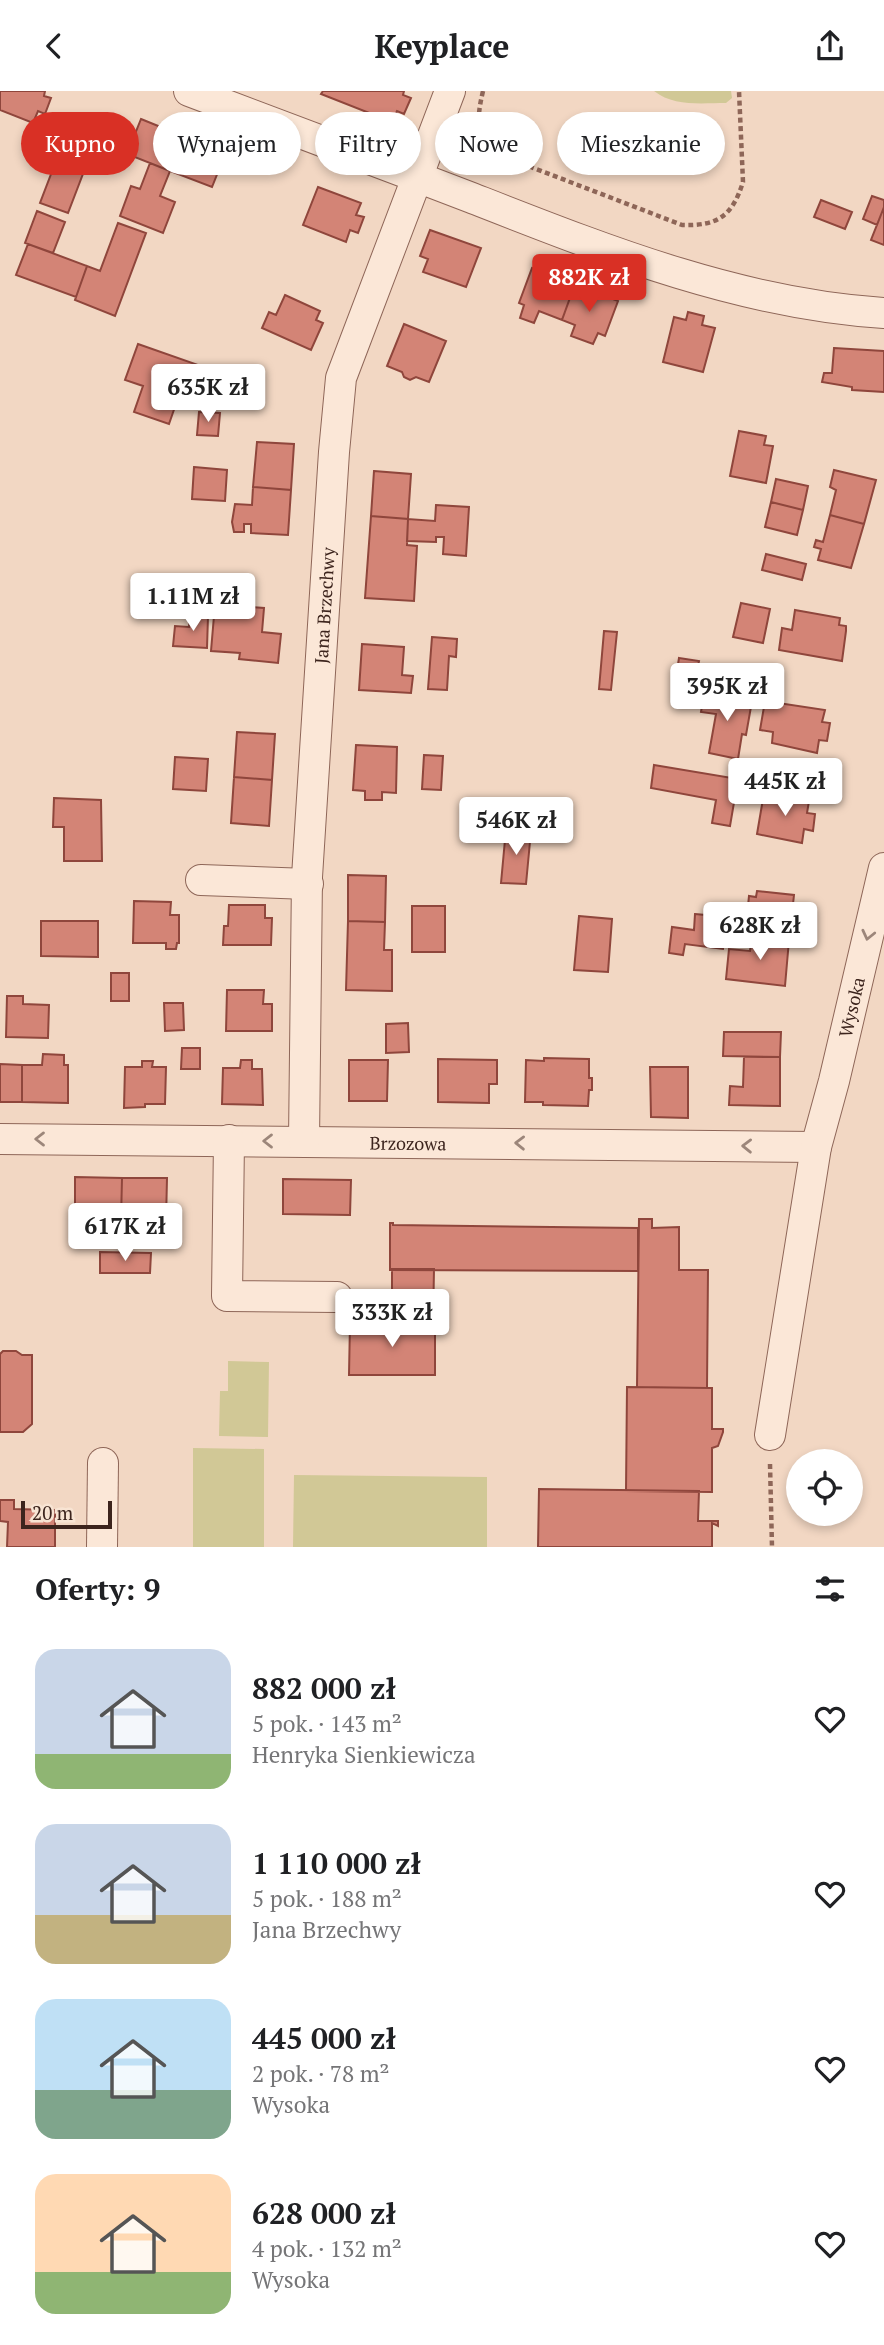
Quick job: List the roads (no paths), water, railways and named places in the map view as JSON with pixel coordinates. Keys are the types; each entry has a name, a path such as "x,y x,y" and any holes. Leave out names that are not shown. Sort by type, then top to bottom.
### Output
{"street":[{"path":"189,91 680,275 778,300 884,313"},
{"name":"Jana Brzechwy","path":"304,1141 308,884 334,452 341,378 450,91"},
{"name":"Wysoka","path":"770,1435 816,1147 884,868"},
{"path":"201,880 308,884"},
{"name":"Brzozowa","path":"0,1139 816,1147"},
{"path":"229,1140 228,1296 337,1297"},
{"path":"102,1547 103,1463"}]}
